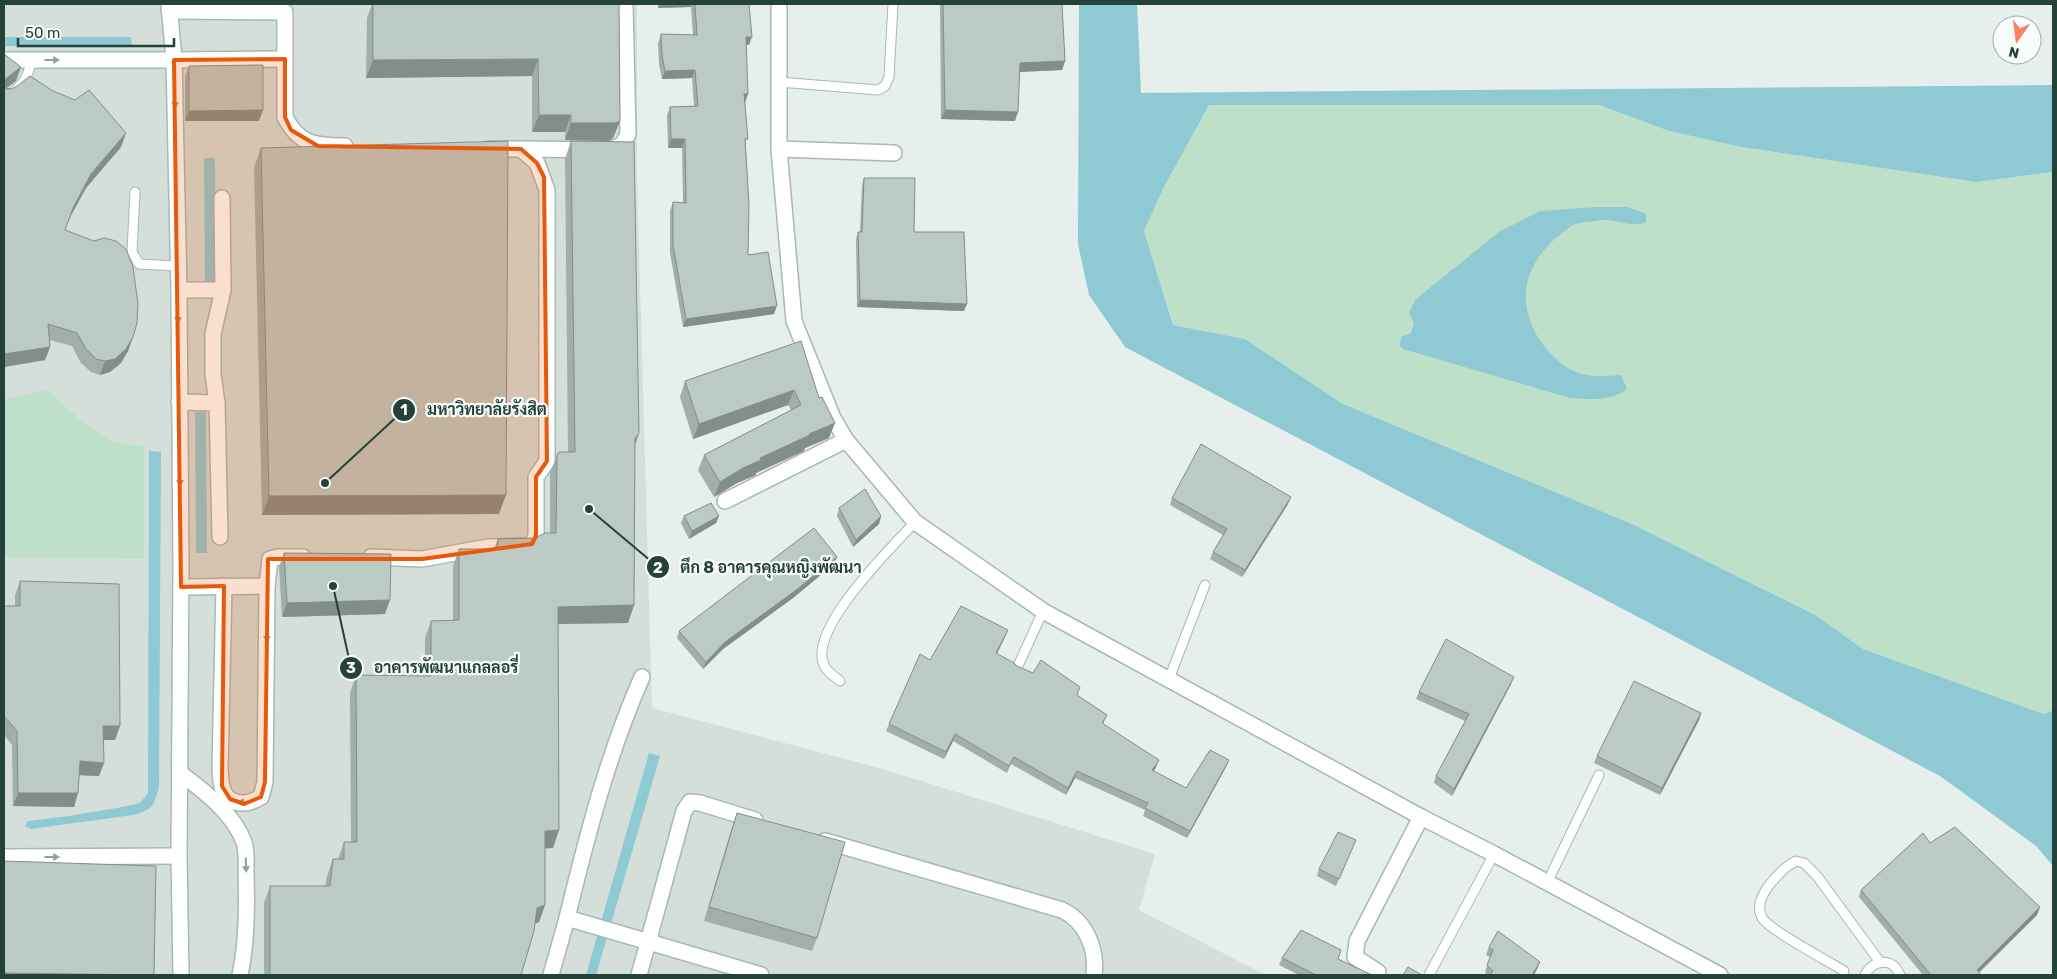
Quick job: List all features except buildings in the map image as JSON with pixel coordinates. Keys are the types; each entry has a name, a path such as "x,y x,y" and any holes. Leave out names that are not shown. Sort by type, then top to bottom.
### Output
{"street":[{"path":"473,148 611,150 623,144 628,134 625,4"},
{"path":"779,4 779,149 794,321 834,418 846,440 915,522 1043,611 1421,817 1720,975"},
{"path":"182,975 179,856 181,587 179,290 174,60 169,7 284,12 285,117 291,130 303,140 318,146 357,146"},
{"path":"4,60 285,59"},
{"path":"360,557 422,559 488,547 528,546 532,544 536,536 536,478 547,461 546,190 544,177 537,163 521,149"},
{"path":"779,149 894,153"},
{"path":"220,537 217,403 213,374 213,334 223,290 222,198"},
{"path":"179,290 223,290"},
{"path":"179,402 217,403"},
{"path":"725,501 846,440"},
{"path":"224,586 220,770 224,794 230,799 244,804 261,797 265,782 267,586 270,559 278,557 314,557"},
{"path":"181,587 267,586"},
{"path":"551,975 574,920 610,762 624,718 642,677"},
{"path":"180,773 221,808 235,825 244,844 247,901 245,949 240,975"},
{"path":"639,975 650,941 684,811 690,802 765,823"},
{"path":"1378,972 1355,957 1357,941 1421,817"},
{"path":"811,837 1062,910 1072,915 1090,937 1096,963 1094,975"},
{"path":"4,857 179,856"},
{"path":"574,920 762,975"}],"lane":[{"path":"779,82 878,90 885,86 889,77 893,4"},
{"path":"4,97 18,90 24,82 31,60"},
{"path":"135,192 132,252 139,264 178,266"},
{"path":"840,681 824,666 822,644 828,631 850,594 915,522"},
{"path":"1169,679 1205,585"},
{"path":"1017,668 1043,611"},
{"path":"1547,882 1599,775"},
{"path":"1429,975 1494,854"},
{"path":"1846,974 1780,933 1763,919 1759,905 1764,892 1784,867 1796,861 1804,864 1817,876 1880,962"},
{"path":"1864,975 1873,964 1880,962 1890,963 1898,969 1900,975"}],"highlighted area":[{"path":"285,59 285,117 291,130 318,146 521,149 537,163 544,177 547,461 536,477 536,536 532,544 422,559 268,559 265,782 261,797 244,804 230,799 222,786 224,586 181,587 174,60"}],"shaded area":[{"path":"4,4 637,4 637,177 652,708 883,769 1155,854 1139,910 1266,975 4,975"}],"green space":[{"path":"1209,105 1599,105 1669,131 1741,147 1976,182 2053,172 2053,710 2044,714 1863,649 1817,616 1630,523 1343,404 1245,339 1173,325 1144,231 1163,189"},
{"path":"48,390 81,421 100,434 120,443 144,446 144,559 4,558 4,399"}],"water":[{"path":"1079,4 1137,4 1141,93 2053,85 2053,172 1976,182 1741,147 1669,131 1599,105 1209,105 1163,189 1144,231 1173,325 1245,339 1343,404 1630,523 1817,616 1863,649 2044,714 2053,710 2053,866 2036,846 1940,776 1125,347 1089,295 1078,244"},
{"path":"4,37 131,37 132,46 4,46"},
{"path":"204,158 215,158 216,284 205,284"},
{"path":"1628,207 1646,214 1646,222 1631,224 1603,220 1578,223 1571,226 1545,249 1535,262 1529,276 1526,306 1539,339 1558,361 1577,373 1596,376 1621,375 1627,389 1607,398 1570,398 1403,349 1400,346 1401,337 1411,333 1414,323 1409,312 1416,299 1499,232 1540,211"},
{"path":"195,412 206,412 207,553 196,553"},
{"path":"149,451 161,452 159,786 156,799 149,809 133,815 31,829 25,826 28,821 69,816 140,803 148,793"},
{"path":"649,753 660,756 596,975 586,975"}],"place":[{"name":"มหาวิทยาลัยรังสิต","path":"325,483"},
{"name":"ตึก 8 อาคารคุณหญิงพัฒนา","path":"589,509"},
{"name":"อาคารพัฒนาแกลลอรี่","path":"333,586"}]}
